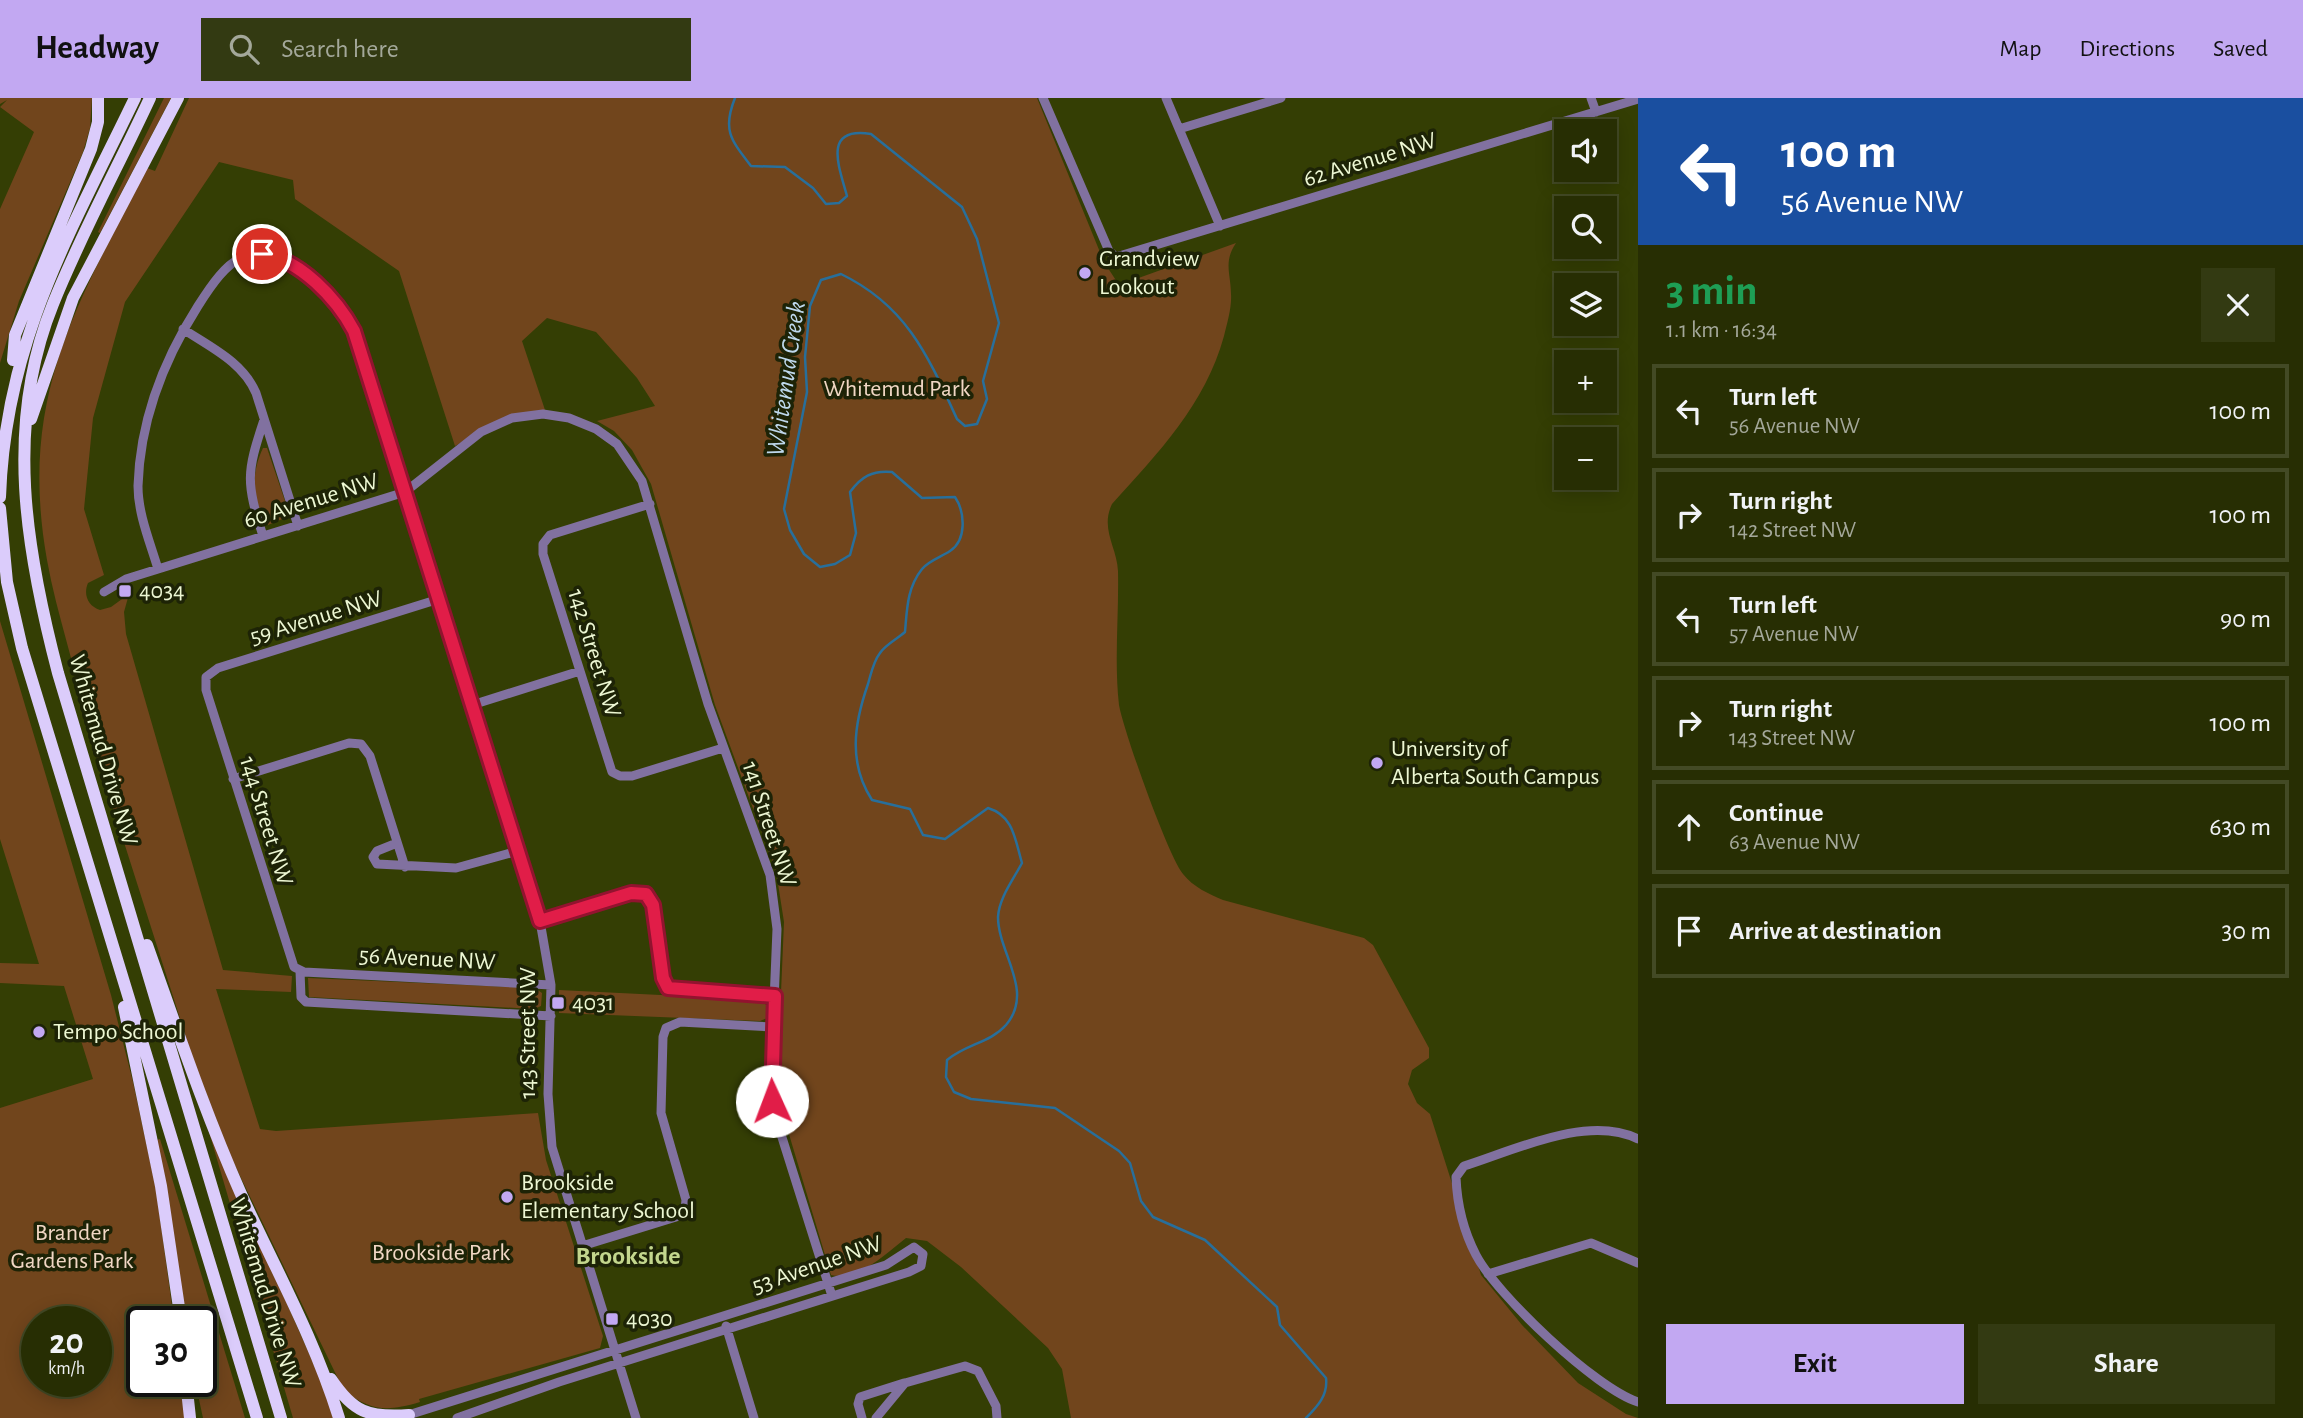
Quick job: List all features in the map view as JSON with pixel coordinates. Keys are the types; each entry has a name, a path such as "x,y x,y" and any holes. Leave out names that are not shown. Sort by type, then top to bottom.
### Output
{"highway":[{"path":"0,497 2,448 15,335 94,140 99,98"},
{"path":"9,402 33,316 135,98"},
{"name":"Whitemud Drive NW","path":"150,98 52,305 33,368 23,439 25,506 35,579 58,673 281,1418"},
{"path":"23,439 73,298 177,98"},
{"name":"Whitemud Drive NW","path":"0,508 8,582 22,648 257,1418"},
{"path":"97,805 187,1063 241,1192 322,1365 339,1418"},
{"path":"109,935 161,1186 179,1306"},
{"path":"322,1365 343,1397 357,1410 384,1418 404,1417"},
{"path":"189,1397 193,1418"}],"street":[{"name":"62 Avenue NW","path":"1043,98 1113,257 1638,99"},
{"path":"1166,98 1220,226"},
{"path":"1591,98 1597,112"},
{"path":"1180,129 1277,99"},
{"name":"143 Street NW","path":"183,330 218,275 235,260 252,254 270,255 295,268 330,297 354,331 540,921 551,985 548,1080 550,1133 582,1247 636,1418"},
{"path":"158,569 139,506 139,476 160,375 183,330 244,371 254,387 298,526"},
{"name":"60 Avenue NW","path":"104,592 121,581 405,492 481,432 512,418 533,415 561,416 596,429"},
{"path":"263,536 250,496 248,474 264,419"},
{"name":"141 Street NW","path":"596,429 617,444 634,464 650,504 723,748 771,875 777,929 771,1075 774,1112 832,1296"},
{"name":"142 Street NW","path":"650,504 554,534 544,540 543,554 609,765 617,775 632,776 723,748"},
{"name":"59 Avenue NW","path":"206,677 218,668 439,599"},
{"path":"472,705 580,671"},
{"name":"144 Street NW","path":"206,677 206,691 289,959 300,971"},
{"path":"233,779 349,743 361,744 370,756 405,867"},
{"path":"397,843 378,849 374,860 380,866 456,868 517,851"},
{"path":"540,921 631,893 643,893 653,905 663,978 668,988 775,996"},
{"path":"300,971 301,998 314,1003 551,1016"},
{"name":"56 Avenue NW","path":"300,971 551,985"},
{"path":"582,1247 676,1217 685,1209 685,1197 660,1104 663,1037 668,1025 680,1022 773,1027"},
{"path":"1638,1139 1612,1129 1581,1130 1464,1166 1456,1174 1465,1228 1488,1274 1587,1373 1616,1393 1638,1402"},
{"path":"1488,1274 1591,1243 1638,1263"},
{"name":"53 Avenue NW","path":"404,1417 886,1265 914,1247 923,1254 923,1263 917,1269 619,1363 457,1418"},
{"path":"723,1317 754,1418"},
{"path":"862,1418 858,1404 860,1397 965,1366 978,1371 996,1406 998,1418"},
{"path":"876,1418 905,1383"}],"green space":[{"path":"0,98 92,98 90,128 83,152 19,301 0,363 0,209 34,132 0,107 7,100 0,104"},
{"path":"164,98 171,98 100,233 98,232"},
{"name":"Whitemud Park","path":"189,98 1037,98 1104,262 1119,285 1236,243 1229,262 1230,310 1216,361 1178,427 1112,504 1109,513 1108,530 1118,571 1119,705 1137,764 1176,863 1192,883 1223,900 1364,938 1373,945 1429,1048 1429,1058 1412,1070 1408,1084 1417,1103 1430,1114 1481,1275 1522,1325 1578,1383 1626,1414 1638,1418 1071,1418 1062,1369 1048,1348 961,1267 927,1241 906,1238 861,1270 841,1276 831,1275 780,1104 778,1063 784,922 776,871 715,705 651,484 632,450 614,431 597,421 655,406 637,378 596,332 547,318 522,341 545,410 506,417 455,446 399,271 295,199 293,180 219,162 125,302 93,418 84,509 104,575 88,583 86,596 90,603 100,610 111,607 129,594 124,612 126,634 223,970 292,976 291,992 216,989 260,1129 276,1131 538,1113 546,1160 603,1336 600,1348 419,1399 420,1402 408,1405 380,1408 363,1403 344,1391 227,1149 192,1056 87,726 51,581 40,502 40,450 47,401 60,355 97,265 147,168 155,171"},
{"path":"263,448 267,448 289,513 287,517 268,525 258,506 255,487 256,467"},
{"name":"Brander Gardens Park","path":"0,621 111,995 156,1189 172,1306 126,1306 126,1397 183,1397 185,1418 0,1418 0,1108 93,1079 64,986 0,983 0,963 39,964 0,839"},
{"path":"308,978 535,988 542,993 541,1006 534,1009 309,997"},
{"path":"559,990 762,1000 767,1006 767,1018 760,1021 559,1013"},
{"path":"204,1115 325,1390 333,1418 293,1418"},
{"path":"160,1139 211,1306 183,1306 156,1140"},
{"path":"217,1326 245,1418 203,1418 198,1397 217,1397"}],"waterway":[{"name":"Whitemud Creek","path":"735,98 729,127 738,149 751,166 785,167 813,188 826,204 839,203 847,196 840,173 838,151 845,136 856,133 871,134 962,207 977,239 999,323 983,381 987,399 977,424 965,426 957,419 925,354 899,317 883,301 841,274 821,280 810,306 805,357 807,392 784,509 790,530 804,554 820,567 835,564 850,555 856,533 850,492 858,482 873,473 892,472 922,498 955,497 961,510 963,526 956,546 931,561 917,576 907,607 905,632 885,647 876,660 859,714 856,743 859,772 872,800 910,809 923,835 945,839 988,808 997,812 1008,823 1022,863 1004,896 998,917 1016,985 1014,1012 1000,1031 947,1060 946,1077 954,1092 971,1099 1055,1108 1119,1151 1130,1163 1141,1201 1153,1217 1205,1240 1277,1307 1280,1325 1326,1378 1324,1395 1306,1418"}],"place":[{"name":"Grandview Lookout","path":"1085,273"},
{"name":"4034","path":"125,591"},
{"name":"University of Alberta South Campus","path":"1377,763"},
{"name":"4031","path":"558,1003"},
{"name":"Tempo School","path":"39,1032"},
{"name":"Brookside Elementary School","path":"507,1197"},
{"name":"4030","path":"612,1319"}],"district":[{"name":"Brookside","path":"628,1256"}],"route":[{"path":"262,254 278,257 322,289 338,306 354,331 540,921 631,893 639,891 646,894 653,905 663,978 668,988 677,991 775,996 772,1101"}],"park label":[{"name":"Brookside Park","path":"441,1253"}]}
